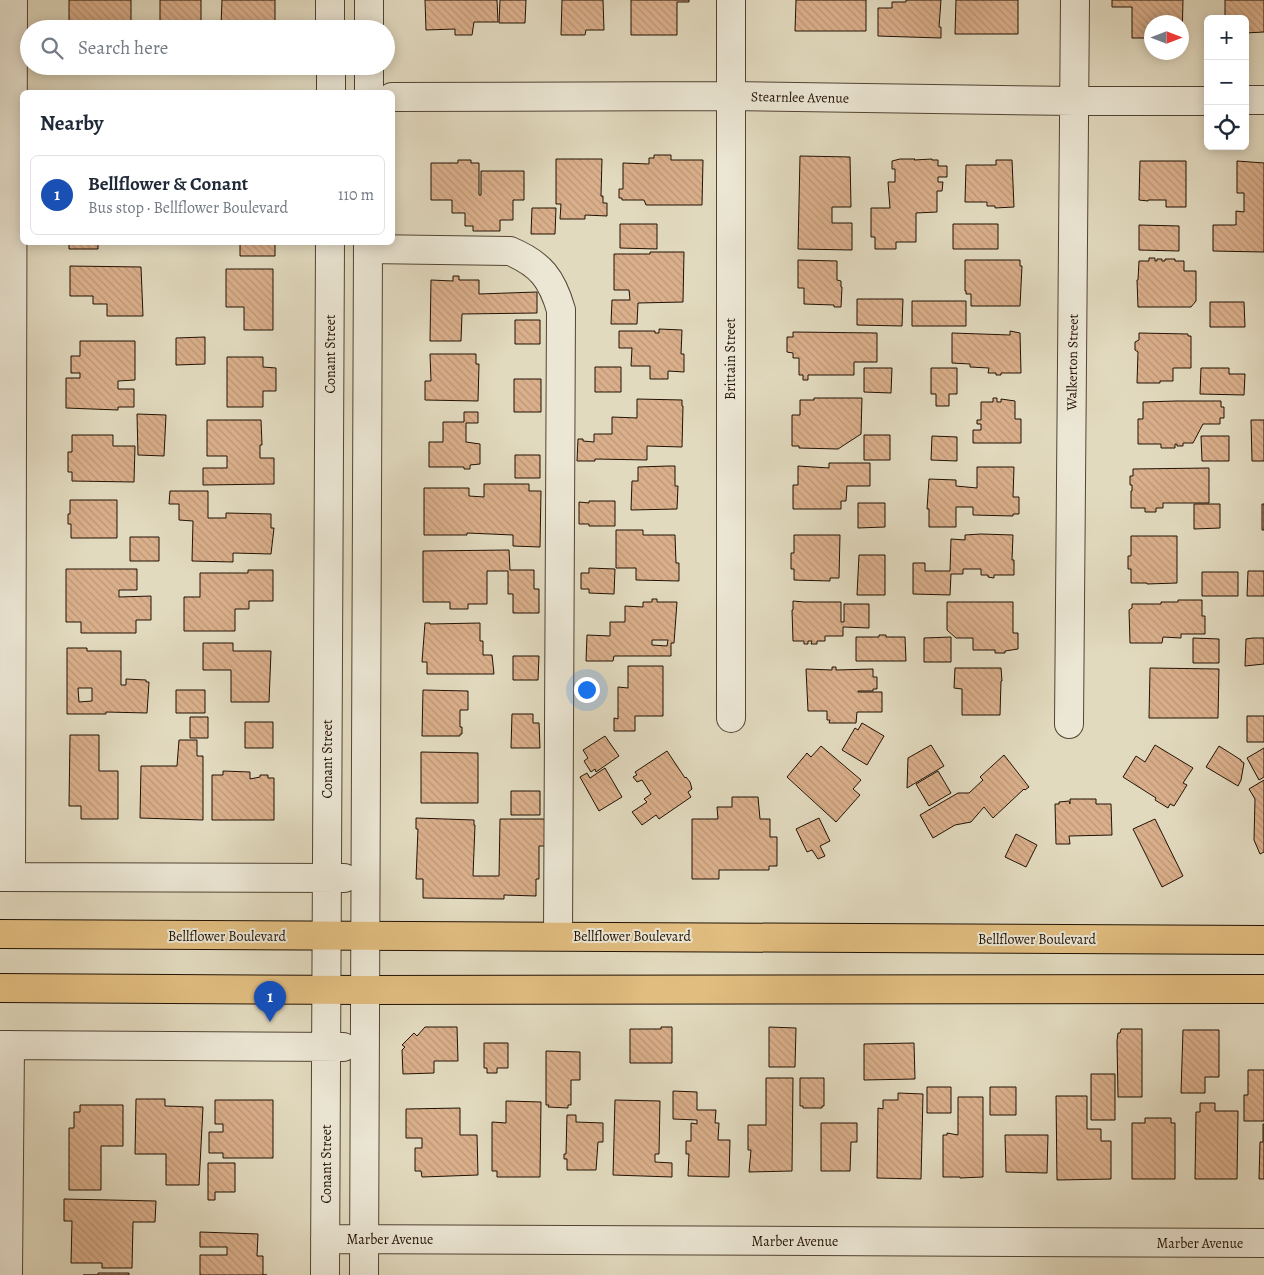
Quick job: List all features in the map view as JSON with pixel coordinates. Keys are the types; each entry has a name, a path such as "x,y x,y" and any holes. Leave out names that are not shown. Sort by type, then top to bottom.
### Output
{"main road":[{"name":"Bellflower Boulevard","path":"0,934 1264,940"},
{"path":"0,988 326,990 1264,989"}],"street":[{"path":"13,0 6,877 366,878"},
{"path":"330,0 330,20"},
{"path":"369,0 369,20"},
{"name":"Brittain Street","path":"731,0 731,718"},
{"name":"Walkerton Street","path":"1069,724 1075,0"},
{"path":"330,75 331,90"},
{"path":"369,75 369,90"},
{"name":"Stearnlee Avenue","path":"395,98 730,96 1204,101"},
{"path":"1249,100 1264,100"},
{"name":"Conant Street","path":"325,1275 330,245"},
{"path":"364,1275 368,246 510,251 528,258 542,273 554,288 561,310 558,936"},
{"path":"8,1275 5,1045 366,1047"},
{"name":"Marber Avenue","path":"325,1239 1264,1243"}],"building":[{"path":"69,0 131,0 131,20 69,20"},
{"path":"160,0 201,0 201,20 160,20"},
{"path":"222,0 275,0 275,20 221,20"},
{"path":"425,0 497,0 498,22 474,22 472,35 455,35 455,29 426,30"},
{"path":"500,0 526,0 525,23 499,23"},
{"path":"562,0 603,0 604,30 586,30 585,35 561,35"},
{"path":"631,0 689,0 689,2 677,2 677,35 631,35"},
{"path":"796,0 866,0 866,31 795,31"},
{"path":"906,0 941,0 939,27 941,27 941,38 878,36 878,8 892,8 892,2 906,2"},
{"path":"956,0 1018,0 1018,34 955,34"},
{"path":"1112,0 1183,0 1183,15 1144,15 1144,38 1132,38 1132,7 1112,7"},
{"path":"1225,0 1264,0 1264,32 1249,33 1249,15 1225,15"},
{"path":"654,155 671,155 671,160 703,160 702,205 646,205 644,200 622,200 622,198 619,198 619,189 623,189 623,163 649,164 649,158 654,158"},
{"path":"800,156 850,157 851,207 832,207 832,223 852,223 852,250 798,249"},
{"path":"556,159 602,159 601,196 603,196 603,203 607,203 607,216 585,215 585,219 560,219 561,204 556,204"},
{"path":"900,159 938,160 938,166 947,166 947,177 938,177 938,182 943,182 942,191 937,191 937,212 916,213 916,242 896,242 896,249 875,249 875,237 871,237 871,208 890,208 888,182 895,182 895,169 892,169 892,161"},
{"path":"458,160 471,160 471,163 479,163 479,195 481,195 481,171 524,171 524,200 513,200 513,220 500,220 500,231 473,231 473,226 465,226 465,213 452,213 452,200 431,200 431,163 458,163"},
{"path":"996,160 1012,160 1014,207 995,208 995,206 987,206 987,202 965,202 966,165 996,165"},
{"path":"1140,161 1186,161 1186,207 1166,207 1166,200 1139,200"},
{"path":"1237,161 1264,163 1264,252 1213,251 1213,225 1236,225 1236,211 1244,212 1244,193 1237,193"},
{"path":"532,208 556,208 555,234 531,234"},
{"path":"620,224 657,224 657,249 620,248"},
{"path":"953,224 998,224 998,249 953,249"},
{"path":"1139,225 1179,226 1179,251 1139,250"},
{"path":"69,245 98,245 98,249 69,249"},
{"path":"240,245 275,245 275,256 240,256"},
{"path":"650,252 684,252 683,302 638,303 637,324 611,324 612,300 630,300 629,290 614,290 614,254 650,254"},
{"path":"1149,258 1155,258 1155,261 1157,259 1165,261 1165,259 1175,259 1175,261 1184,261 1184,271 1196,271 1196,301 1191,307 1138,307 1137,280 1139,261 1149,261"},
{"path":"798,260 837,261 837,280 841,281 842,287 841,307 804,304 804,288 798,288"},
{"path":"965,260 1020,260 1020,266 1022,266 1020,306 971,306 971,294 966,294 965,291"},
{"path":"70,266 141,267 143,316 107,316 107,304 93,304 93,296 70,296"},
{"path":"226,269 273,269 273,330 244,330 244,307 226,307"},
{"path":"453,276 459,276 459,280 479,280 479,294 537,292 537,313 462,314 461,341 430,341 431,280 453,281"},
{"path":"857,299 903,299 902,326 857,325"},
{"path":"912,301 966,301 966,326 912,326"},
{"path":"1210,302 1244,302 1245,327 1210,327"},
{"path":"515,320 540,320 540,344 515,344"},
{"path":"659,329 682,330 681,354 684,354 684,372 668,371 668,379 650,379 650,366 631,366 632,348 619,348 619,331 655,331 655,333 659,333"},
{"path":"1010,331 1020,333 1021,373 1001,373 1001,375 996,375 996,373 988,373 989,368 970,367 970,364 952,363 952,333 1010,335"},
{"path":"793,332 877,333 877,362 854,362 854,375 808,375 808,380 803,380 803,375 799,375 799,358 793,358 793,353 787,352 787,337 793,337"},
{"path":"1139,333 1188,334 1188,336 1191,336 1191,368 1173,368 1173,381 1137,383 1138,352 1135,350 1135,342 1139,340"},
{"path":"205,337 205,364 176,365 176,338"},
{"path":"80,341 135,341 135,380 118,381 118,389 134,389 134,407 118,407 118,410 66,408 66,378 80,378 80,373 71,373 71,356 80,356"},
{"path":"430,354 476,354 476,364 479,364 478,401 425,400 425,381 431,381"},
{"path":"227,357 263,357 263,367 276,368 276,391 263,391 263,407 227,407"},
{"path":"595,367 621,367 621,392 595,392"},
{"path":"864,368 892,368 891,393 864,392"},
{"path":"931,368 957,368 957,394 949,394 949,406 936,406 936,394 931,394"},
{"path":"1201,368 1229,368 1229,374 1245,374 1244,395 1200,394"},
{"path":"514,379 541,379 541,412 514,412"},
{"path":"814,398 862,398 861,434 838,449 799,448 799,446 792,446 792,415 800,415 800,400 814,400"},
{"path":"993,398 997,398 997,402 1001,402 1001,399 1015,401 1015,419 1021,419 1021,443 973,443 973,430 981,430 981,424 977,424 977,420 981,420 981,402 993,402"},
{"path":"637,399 682,400 682,447 647,446 647,460 595,459 595,461 577,461 578,439 594,442 594,434 612,434 612,417 637,418"},
{"path":"1221,401 1221,407 1224,407 1224,418 1220,418 1220,424 1203,424 1193,443 1183,443 1183,446 1175,444 1175,448 1161,448 1161,444 1138,444 1138,419 1143,419 1143,402"},
{"path":"464,412 478,412 478,423 466,423 466,442 480,444 480,464 470,465 470,469 464,469 464,467 429,467 429,442 443,442 443,422 464,422"},
{"path":"137,414 166,415 164,456 138,455"},
{"path":"207,420 261,420 262,445 260,445 260,458 274,458 274,484 203,485 203,468 227,468 227,456 207,456"},
{"path":"1251,420 1264,420 1264,461 1252,461"},
{"path":"72,435 113,435 113,446 135,446 134,482 72,481 72,472 68,472 68,452 72,452"},
{"path":"864,435 890,435 890,460 864,460"},
{"path":"932,436 957,437 957,461 931,460"},
{"path":"1201,436 1229,436 1229,461 1202,461"},
{"path":"515,455 540,455 540,478 515,478"},
{"path":"829,463 870,463 870,486 847,486 846,501 841,501 841,509 793,509 793,485 798,485 798,466 829,468"},
{"path":"675,466 675,486 678,486 677,509 631,510 632,481 638,481 638,467"},
{"path":"977,467 1014,467 1013,497 1019,497 1019,514 1013,514 1013,516 973,515 973,507 956,507 956,527 929,527 929,509 927,509 929,479 956,480 956,486 977,488"},
{"path":"1209,468 1209,503 1163,503 1163,508 1156,508 1156,512 1145,512 1145,508 1131,508 1132,485 1130,485 1130,476 1133,476 1133,469"},
{"path":"484,484 529,484 529,491 541,491 540,547 513,546 513,535 467,533 467,535 424,535 424,488 469,488 469,496 484,497"},
{"path":"170,491 208,491 208,518 226,518 226,513 271,514 271,528 274,528 271,554 233,553 233,562 192,561 193,521 179,520 179,504 169,504"},
{"path":"70,500 117,500 117,538 71,538 71,524 68,524"},
{"path":"589,501 615,501 615,526 579,524 579,502 589,503"},
{"path":"858,503 885,503 885,527 858,528"},
{"path":"1194,504 1220,504 1220,528 1194,529"},
{"path":"1262,504 1264,504 1264,530 1262,530"},
{"path":"616,530 643,530 643,535 675,535 676,563 679,563 679,581 636,580 636,568 616,568"},
{"path":"794,535 840,535 839,578 830,578 830,581 794,580 794,569 791,569 791,553 794,553"},
{"path":"965,535 1013,535 1012,560 1014,560 1014,575 994,575 994,578 988,577 988,575 981,575 981,569 963,569 963,574 951,574 950,595 913,594 913,563 925,563 925,571 950,571 951,539 965,540"},
{"path":"1131,536 1177,536 1177,583 1131,583 1131,569 1128,569 1128,556 1131,556"},
{"path":"130,537 159,537 159,561 130,561"},
{"path":"509,550 510,570 534,570 534,589 539,589 539,613 513,613 513,594 508,594 508,571 487,571 487,604 468,604 468,609 450,609 450,602 423,602 423,551"},
{"path":"859,555 885,555 885,595 857,595"},
{"path":"589,568 615,569 614,594 589,593 589,589 581,589 581,573 589,573"},
{"path":"66,569 137,569 137,590 119,590 119,597 151,596 151,620 136,620 136,633 81,633 81,622 66,622"},
{"path":"248,570 273,570 273,601 249,601 249,609 235,609 235,631 184,631 184,597 200,597 200,573 248,573"},
{"path":"1248,571 1264,571 1264,596 1247,596"},
{"path":"1202,572 1238,572 1238,596 1202,596"},
{"path":"652,599 657,599 657,602 677,602 674,643 671,643 671,656 614,656 613,661 586,661 587,635 610,636 610,622 625,622 625,606 643,607 643,602 652,602","holes":["652,640 668,640 667,646 652,645"]},
{"path":"1178,600 1202,600 1202,616 1205,616 1205,634 1181,634 1181,638 1163,637 1162,643 1130,643 1129,610 1132,608 1132,604 1161,604 1161,602 1178,602"},
{"path":"793,601 841,602 841,622 844,622 844,604 869,604 869,628 843,627 843,636 825,636 825,641 817,641 817,644 811,644 812,641 804,644 804,641 793,641"},
{"path":"947,602 1013,602 1013,633 1018,633 1018,649 1005,651 1005,653 995,653 995,650 973,650 973,638 956,638 947,630"},
{"path":"425,623 480,623 480,641 483,641 483,655 492,655 494,674 427,674 427,662 422,662"},
{"path":"879,635 905,637 906,661 856,661 856,637 879,637"},
{"path":"951,637 951,662 924,662 924,638"},
{"path":"1193,638 1219,639 1219,663 1193,663"},
{"path":"1264,638 1264,664 1245,666 1246,639"},
{"path":"203,643 233,643 233,651 271,651 269,702 231,702 231,670 203,670"},
{"path":"67,648 87,648 87,651 121,651 121,685 126,685 126,679 146,680 146,682 149,682 147,713 106,712 106,714 67,714","holes":["78,688 92,688 92,701 79,702"]},
{"path":"513,656 539,656 538,680 513,680"},
{"path":"628,666 663,666 663,716 635,716 635,731 614,731 614,718 618,719 618,687 628,688"},
{"path":"832,667 836,667 836,670 873,669 873,677 877,677 877,689 858,692 882,692 882,712 857,712 856,723 829,723 827,711 808,711 806,669 832,670"},
{"path":"955,668 1001,668 1000,715 962,715 962,689 954,688"},
{"path":"1150,668 1219,669 1218,718 1149,718"},
{"path":"176,690 205,690 205,713 176,713"},
{"path":"423,690 468,691 468,710 460,710 462,734 460,736 422,736"},
{"path":"512,714 533,714 533,723 539,723 540,748 511,748"},
{"path":"1247,716 1264,716 1264,742 1247,742"},
{"path":"190,717 208,717 208,738 190,738"},
{"path":"245,722 273,722 273,748 245,748"},
{"path":"862,723 884,736 867,765 842,750 855,728 858,730"},
{"path":"70,735 99,735 99,771 118,771 118,819 81,819 81,806 69,806"},
{"path":"605,736 619,756 596,772 595,769 591,772 584,761 588,758 583,750"},
{"path":"179,740 197,740 197,756 203,756 203,820 140,818 141,766 177,766"},
{"path":"931,745 944,766 907,788 908,758"},
{"path":"1155,745 1193,768 1183,783 1187,785 1174,806 1170,804 1168,808 1123,777 1136,756 1145,762"},
{"path":"821,746 861,780 853,789 860,795 836,822 787,777 807,753 811,757"},
{"path":"1219,746 1244,763 1238,786 1206,767"},
{"path":"1264,748 1264,777 1259,780 1247,758"},
{"path":"667,751 685,778 690,782 692,789 688,792 691,797 659,819 656,815 642,825 632,812 647,802 644,799 651,794 642,780 637,782 633,777 637,775 635,772"},
{"path":"421,752 478,753 478,803 421,803"},
{"path":"1004,755 1029,787 1024,789 993,818 984,807 971,822 955,825 933,838 920,815 958,793 969,793 983,780 980,777"},
{"path":"605,768 622,797 599,811 580,777 587,773 590,778"},
{"path":"223,771 250,772 250,779 260,777 260,775 268,775 268,778 274,778 274,820 212,820 212,775 223,775"},
{"path":"938,771 951,793 929,806 916,784"},
{"path":"1264,780 1264,852 1260,854 1254,840 1255,799 1249,789"},
{"path":"511,791 540,791 540,815 511,815"},
{"path":"732,797 758,797 760,819 770,819 770,837 777,837 777,866 769,866 769,870 719,870 719,879 692,879 692,819 718,819 717,807 732,807"},
{"path":"1070,799 1096,799 1096,804 1111,804 1112,835 1069,836 1070,844 1056,844 1055,804 1069,801 1070,804"},
{"path":"416,818 474,820 473,876 499,876 500,819 550,819 550,846 539,846 539,879 536,879 536,896 504,895 504,899 423,898 423,879 416,879 418,829 416,829"},
{"path":"819,818 830,841 820,846 825,856 818,859 812,850 807,852 796,829"},
{"path":"1155,819 1183,876 1162,887 1133,829"},
{"path":"1016,834 1037,845 1026,867 1005,857"},
{"path":"425,1027 457,1027 458,1061 434,1061 434,1073 403,1074 402,1050 405,1047 402,1045 414,1033 417,1036"},
{"path":"661,1027 672,1027 672,1063 630,1063 630,1029 661,1029"},
{"path":"769,1027 796,1028 795,1067 769,1067"},
{"path":"1121,1029 1142,1029 1142,1097 1118,1097 1117,1041 1118,1033 1120,1033"},
{"path":"1183,1030 1219,1030 1219,1077 1205,1077 1205,1093 1181,1093"},
{"path":"484,1043 508,1043 508,1068 497,1068 497,1073 487,1073 487,1068 484,1068"},
{"path":"914,1043 915,1079 864,1080 864,1044"},
{"path":"546,1051 580,1052 580,1080 571,1080 571,1105 568,1105 568,1108 548,1107 549,1105 546,1105"},
{"path":"1248,1070 1264,1070 1264,1121 1244,1121 1244,1095 1248,1095"},
{"path":"1091,1074 1115,1074 1115,1120 1091,1120"},
{"path":"766,1078 793,1078 792,1171 749,1172 751,1150 748,1150 748,1125 766,1125"},
{"path":"800,1078 824,1078 824,1106 822,1108 803,1108 803,1106 800,1106"},
{"path":"927,1087 951,1087 951,1113 927,1113"},
{"path":"990,1087 1016,1087 1016,1115 990,1115"},
{"path":"673,1091 697,1092 697,1110 716,1110 715,1123 719,1123 718,1140 730,1140 729,1177 688,1176 689,1154 686,1154 686,1141 691,1141 691,1123 697,1124 697,1120 673,1119"},
{"path":"898,1093 923,1094 921,1179 877,1178 878,1108 883,1109 883,1100 898,1100"},
{"path":"1056,1096 1087,1096 1087,1129 1101,1129 1101,1141 1111,1141 1111,1179 1057,1180"},
{"path":"958,1097 983,1097 983,1177 943,1177 943,1135 947,1135 947,1133 958,1135"},
{"path":"136,1099 165,1099 165,1106 203,1107 199,1185 166,1185 166,1154 135,1154"},
{"path":"215,1100 273,1100 273,1158 223,1158 223,1153 209,1153 209,1132 223,1132 223,1124 215,1124"},
{"path":"615,1100 660,1101 659,1154 655,1154 655,1162 672,1163 672,1177 613,1175"},
{"path":"506,1101 541,1102 540,1177 497,1177 497,1171 492,1171 492,1122 506,1123"},
{"path":"1200,1103 1215,1103 1215,1111 1238,1111 1237,1179 1195,1179 1196,1112 1200,1112"},
{"path":"80,1105 123,1105 123,1146 101,1146 101,1190 69,1190 69,1128 74,1128 74,1112 80,1112"},
{"path":"460,1108 460,1135 477,1135 478,1175 422,1177 421,1171 415,1171 415,1148 422,1148 422,1138 406,1138 406,1109"},
{"path":"567,1115 576,1115 576,1122 603,1123 603,1142 598,1142 596,1170 567,1170 567,1159 564,1159 564,1154 566,1154"},
{"path":"1145,1118 1171,1118 1171,1123 1175,1123 1175,1179 1132,1179 1132,1123 1145,1123"},
{"path":"821,1123 857,1123 857,1142 851,1142 850,1171 821,1171"},
{"path":"1263,1124 1264,1179 1259,1179 1260,1142 1263,1142"},
{"path":"1005,1135 1048,1135 1047,1173 1006,1172"},
{"path":"208,1163 235,1163 235,1192 215,1192 215,1200 208,1200"},
{"path":"64,1199 156,1201 155,1222 133,1222 132,1268 102,1268 102,1263 71,1263 72,1221 64,1221"},
{"path":"200,1232 258,1234 257,1256 263,1256 263,1275 200,1275 200,1255 227,1255 227,1247 200,1247"},
{"path":"98,1273 129,1273 129,1275 98,1275"}],"place":[{"name":"Bellflower & Conant","path":"270,1022"}]}
